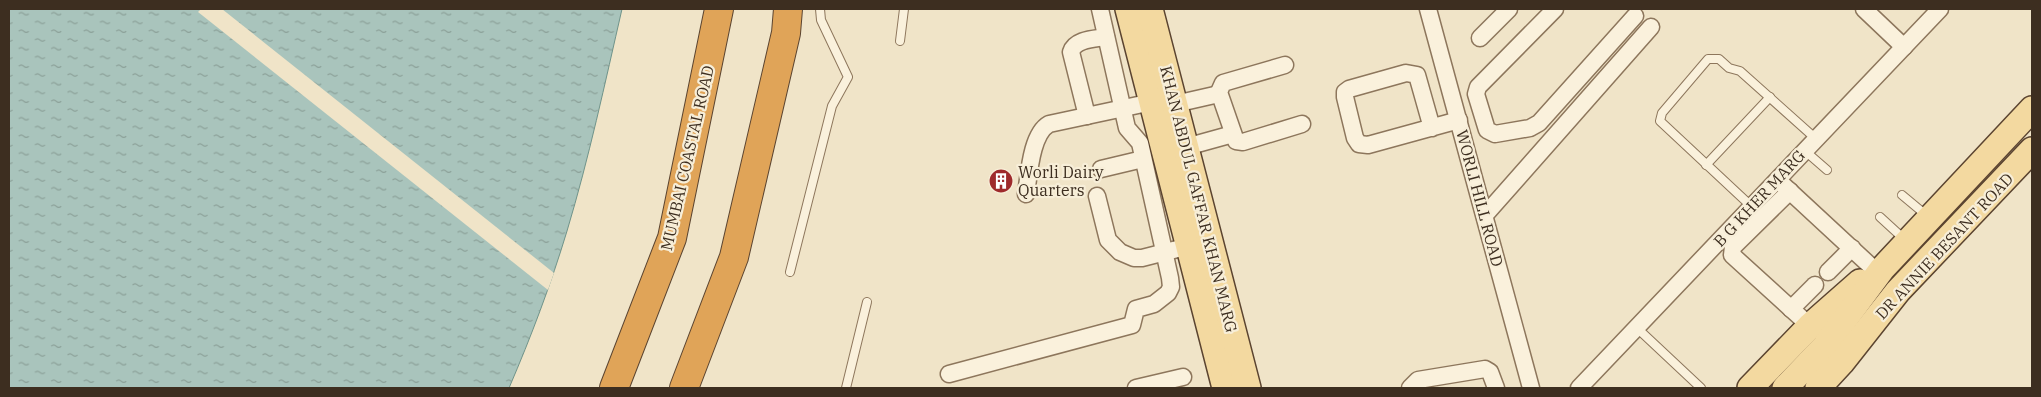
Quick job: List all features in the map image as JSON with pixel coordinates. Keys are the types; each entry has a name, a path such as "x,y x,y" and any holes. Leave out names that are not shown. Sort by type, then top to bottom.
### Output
{"highway":[{"name":"MUMBAI COASTAL ROAD","path":"614,388 672,238 719,9"},
{"path":"684,388 734,257 786,33 788,9"}],"main road":[{"name":"KHAN ABDUL GAFFAR KHAN MARG","path":"1128,9 1163,103 1186,147 1248,388"},
{"name":"KHAN ABDUL GAFFAR KHAN MARG","path":"1150,9 1163,103 1177,249 1225,388"},
{"name":"DR ANNIE BESANT ROAD","path":"1750,388 1818,336 2032,109"},
{"name":"DR ANNIE BESANT ROAD","path":"1818,388 1842,362 1898,291 2032,150"},
{"name":"DR ANNIE BESANT ROAD","path":"1785,388 1818,336"}],"street":[{"path":"950,374 1132,325 1136,309 1154,304 1168,293 1177,249 1143,159 1140,143 1127,128 1100,9"},
{"name":"WORLI HILL ROAD","path":"1428,9 1531,388"},
{"path":"1480,38 1509,9"},
{"path":"1453,98 1476,91 1554,9"},
{"path":"1864,9 1904,47"},
{"name":"B G KHER MARG","path":"1581,388 1751,206 1940,9"},
{"path":"1476,91 1487,130 1490,132 1495,134 1535,126 1634,12 1646,33 1485,215"},
{"path":"1087,116 1070,52 1073,46 1079,42 1106,37"},
{"path":"1285,65 1223,83 1219,89 1220,94 1236,141 1243,142 1302,124"},
{"path":"1432,128 1417,75 1414,73 1396,76 1345,92 1355,138 1359,144 1368,145 1432,128 1459,120"},
{"path":"1026,194 1037,137 1042,127 1122,108 1220,94"},
{"path":"1186,147 1233,134"},
{"path":"1101,170 1143,159"},
{"path":"1777,179 1879,271"},
{"path":"1790,191 1733,248 1732,255 1818,336"},
{"path":"1097,196 1108,240 1120,252 1134,258 1142,258 1177,249"},
{"path":"1828,272 1852,248"},
{"path":"1791,309 1814,285"},
{"path":"1410,388 1418,380 1484,369 1490,372 1496,388"},
{"path":"1136,388 1183,377"}],"lane":[{"path":"790,272 832,106 848,77 820,20 820,9"},
{"path":"900,41 904,9"},
{"path":"1751,206 1662,124 1660,117 1708,59 1719,59 1729,68 1740,71 1770,97 1810,144 1827,170"},
{"path":"1706,165 1770,97"},
{"path":"1902,195 1930,218"},
{"path":"1880,217 1908,242"},
{"path":"846,388 867,302"},
{"path":"1638,328 1701,388"}],"water":[{"path":"9,9 622,9 590,148 567,231 540,310 509,388 9,388"}],"pier":[{"path":"201,9 222,9 554,273 548,290 198,12"}],"place":[{"name":"Worli Dairy Quarters","path":"1001,181"}]}
